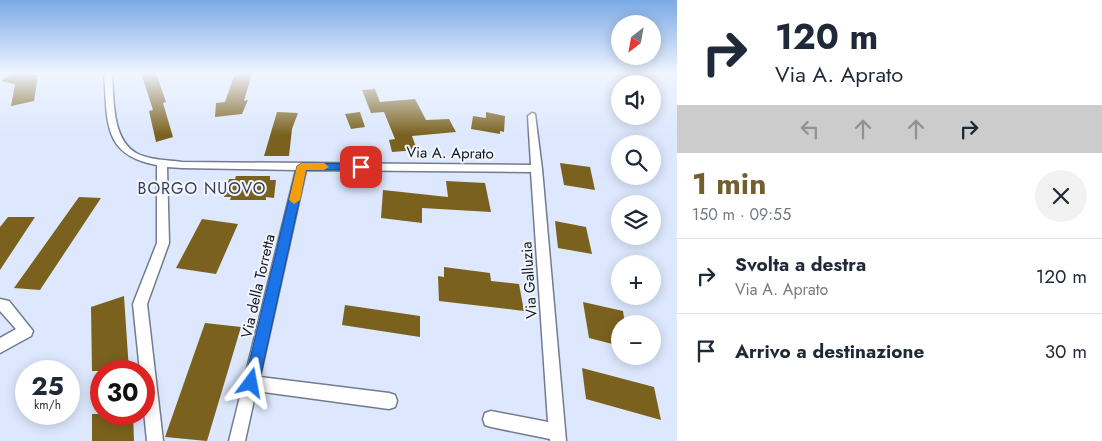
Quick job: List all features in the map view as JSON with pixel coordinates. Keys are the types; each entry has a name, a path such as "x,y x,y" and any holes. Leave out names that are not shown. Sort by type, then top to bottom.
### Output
{"street":[{"name":"Via A. Aprato","path":"110,94 115,132 122,146 133,155 162,163 182,165 537,169"},
{"name":"Via Galluzia","path":"532,116 557,436"},
{"path":"155,441 140,304 163,243 162,163"},
{"name":"Via della Torretta","path":"236,441 302,166"},
{"path":"0,305 4,305 26,331 0,346"},
{"path":"251,383 389,401"},
{"path":"491,419 557,436"}],"building":[{"path":"13,94 35,94 34,101 11,106"},
{"path":"148,94 163,94 166,102 163,103 173,137 156,142 149,111 153,110"},
{"path":"228,94 246,94 244,101 248,100 242,114 215,117 216,103 225,102"},
{"path":"363,94 377,94 380,102 415,99 426,120 449,119 456,132 412,136 417,150 392,152 389,140 395,139 384,112 371,113"},
{"path":"277,112 298,113 292,129 289,156 264,156"},
{"path":"360,112 365,127 351,129 345,114"},
{"path":"486,112 505,116 504,132 500,131 500,134 471,129 473,116 486,118"},
{"path":"560,163 590,167 595,190 564,185"},
{"path":"236,176 270,176 270,180 276,180 274,198 266,197 266,200 230,200 231,197 224,197 229,179 235,179"},
{"path":"446,181 485,183 491,212 422,208 422,223 381,218 383,190 448,197"},
{"path":"79,197 101,198 40,290 14,288"},
{"path":"8,217 35,217 0,270 0,227"},
{"path":"202,219 238,224 216,274 176,268"},
{"path":"555,221 586,227 592,254 558,248"},
{"path":"444,267 490,273 491,281 519,284 524,311 439,301 438,276 444,277"},
{"path":"124,296 128,360 92,360 91,307"},
{"path":"583,302 623,311 624,315 611,315 611,344 589,338"},
{"path":"345,305 420,316 420,337 342,325"},
{"path":"205,323 241,327 207,441 165,437"},
{"path":"582,368 654,387 661,420 586,399"},
{"path":"92,425 133,425 134,441 92,441"}],"slow traffic":[{"path":"294,200 302,166 324,167"}],"district":[{"name":"BORGO NUOVO","path":"202,188"}],"route":[{"path":"251,383 302,166 361,167"}]}
